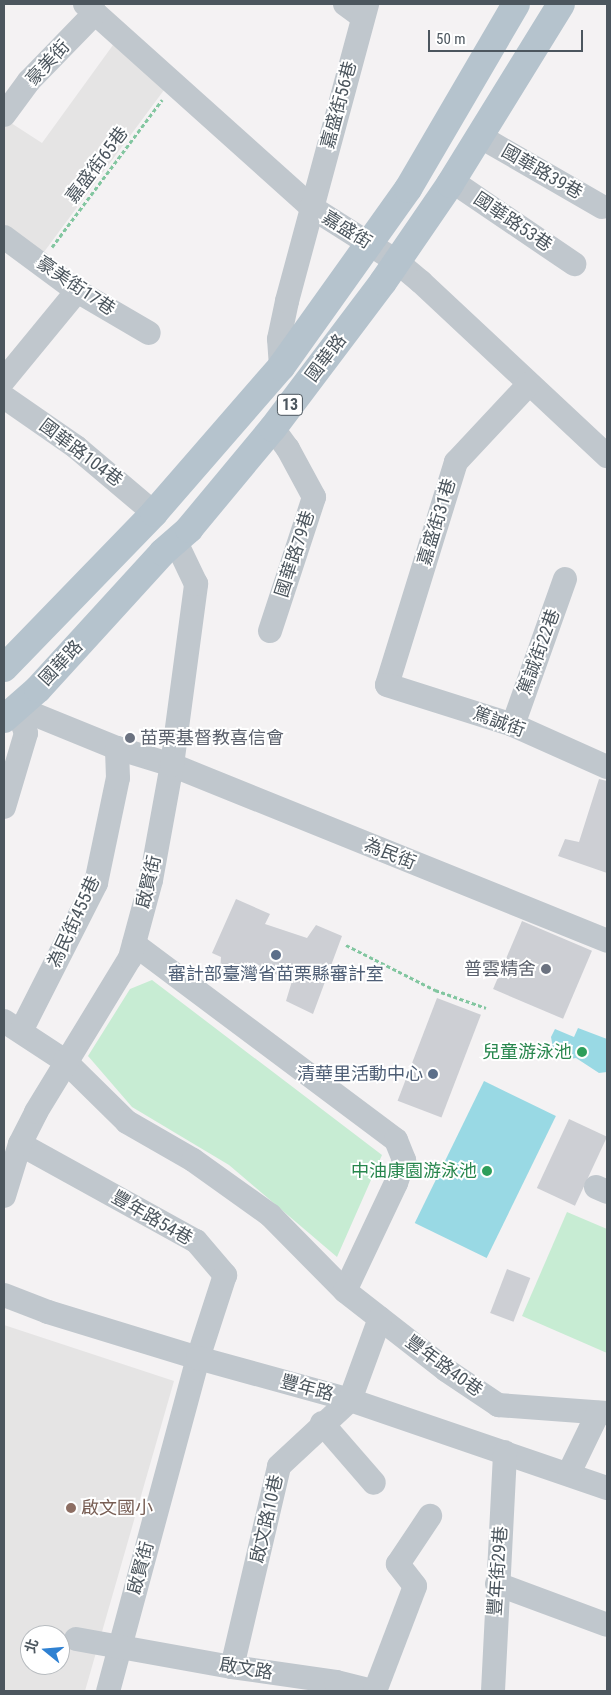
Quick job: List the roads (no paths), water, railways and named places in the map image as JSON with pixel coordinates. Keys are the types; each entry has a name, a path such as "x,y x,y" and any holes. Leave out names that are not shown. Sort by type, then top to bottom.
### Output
{"main road":[{"name":"國華路","path":"4,668 154,513 281,367 408,189 516,4"},
{"name":"國華路","path":"8,707 38,689 176,542 273,428 396,261 452,181 481,137 561,4"},
{"path":"154,513 176,542"}],"street":[{"name":"嘉盛街56巷","path":"281,367 279,339 358,8"},
{"name":"嘉盛街","path":"90,9 311,207 396,261 607,456"},
{"name":"豪美街","path":"4,115 29,81 90,9"},
{"name":"國華路39巷","path":"481,137 602,207"},
{"name":"國華路53巷","path":"452,181 574,264"},
{"name":"豪美街17巷","path":"4,237 41,262 77,291 149,333"},
{"path":"4,380 77,291"},
{"name":"嘉盛街31巷","path":"387,684 456,462 529,384"},
{"name":"國華路104巷","path":"4,397 76,447 154,513"},
{"name":"國華路79巷","path":"270,631 314,498 288,449 273,428"},
{"name":"啟賢街","path":"4,1196 20,1144 64,1061 130,958 151,880 172,765 196,584 176,542"},
{"name":"篤誠街22巷","path":"513,725 565,579"},
{"name":"篤誠街","path":"387,684 513,725 607,767"},
{"path":"4,807 26,733 8,707"},
{"name":"為民街","path":"8,707 116,748 172,765 607,941"},
{"name":"為民街455巷","path":"12,1026 96,883 118,778 116,748"},
{"path":"134,944 396,1140 404,1160 396,1183 345,1291"},
{"name":"豐年路40巷","path":"12,1026 64,1061 128,1122 194,1160 270,1215 345,1291 498,1405 603,1413"},
{"name":"豐年路54巷","path":"20,1144 196,1241 225,1275 198,1358"},
{"name":"豐年路","path":"4,1295 48,1312 198,1358 350,1400 607,1488"},
{"path":"350,1400 380,1318"},
{"name":"啟賢街","path":"108,1691 198,1358"},
{"name":"啟文路10巷","path":"232,1667 279,1466 322,1423 350,1400"},
{"path":"569,1474 603,1413"},
{"path":"322,1423 374,1483"},
{"name":"豐年街29巷","path":"493,1691 493,1650 505,1452"},
{"path":"376,1691 414,1586 398,1564 430,1516"},
{"path":"497,1584 607,1625"},
{"name":"啟文路","path":"76,1639 371,1691"},
{"path":"478,1691 493,1650"}],"water":[{"name":"兒童游泳池","path":"578,1028 607,1039 607,1072 599,1073 576,1058 569,1059 561,1056 553,1048 551,1037 555,1029 574,1037"},
{"name":"中油康園游泳池","path":"484,1081 556,1116 487,1258 415,1223"}],"place":[{"name":"苗栗基督教喜信會","path":"130,738"},
{"name":"審計部臺灣省苗栗縣審計室","path":"276,955"},
{"name":"普雲精舍","path":"546,969"},
{"name":"兒童游泳池","path":"582,1052"},
{"name":"清華里活動中心","path":"433,1074"},
{"name":"中油康園游泳池","path":"487,1171"},
{"name":"啟文國小","path":"71,1508"}]}
